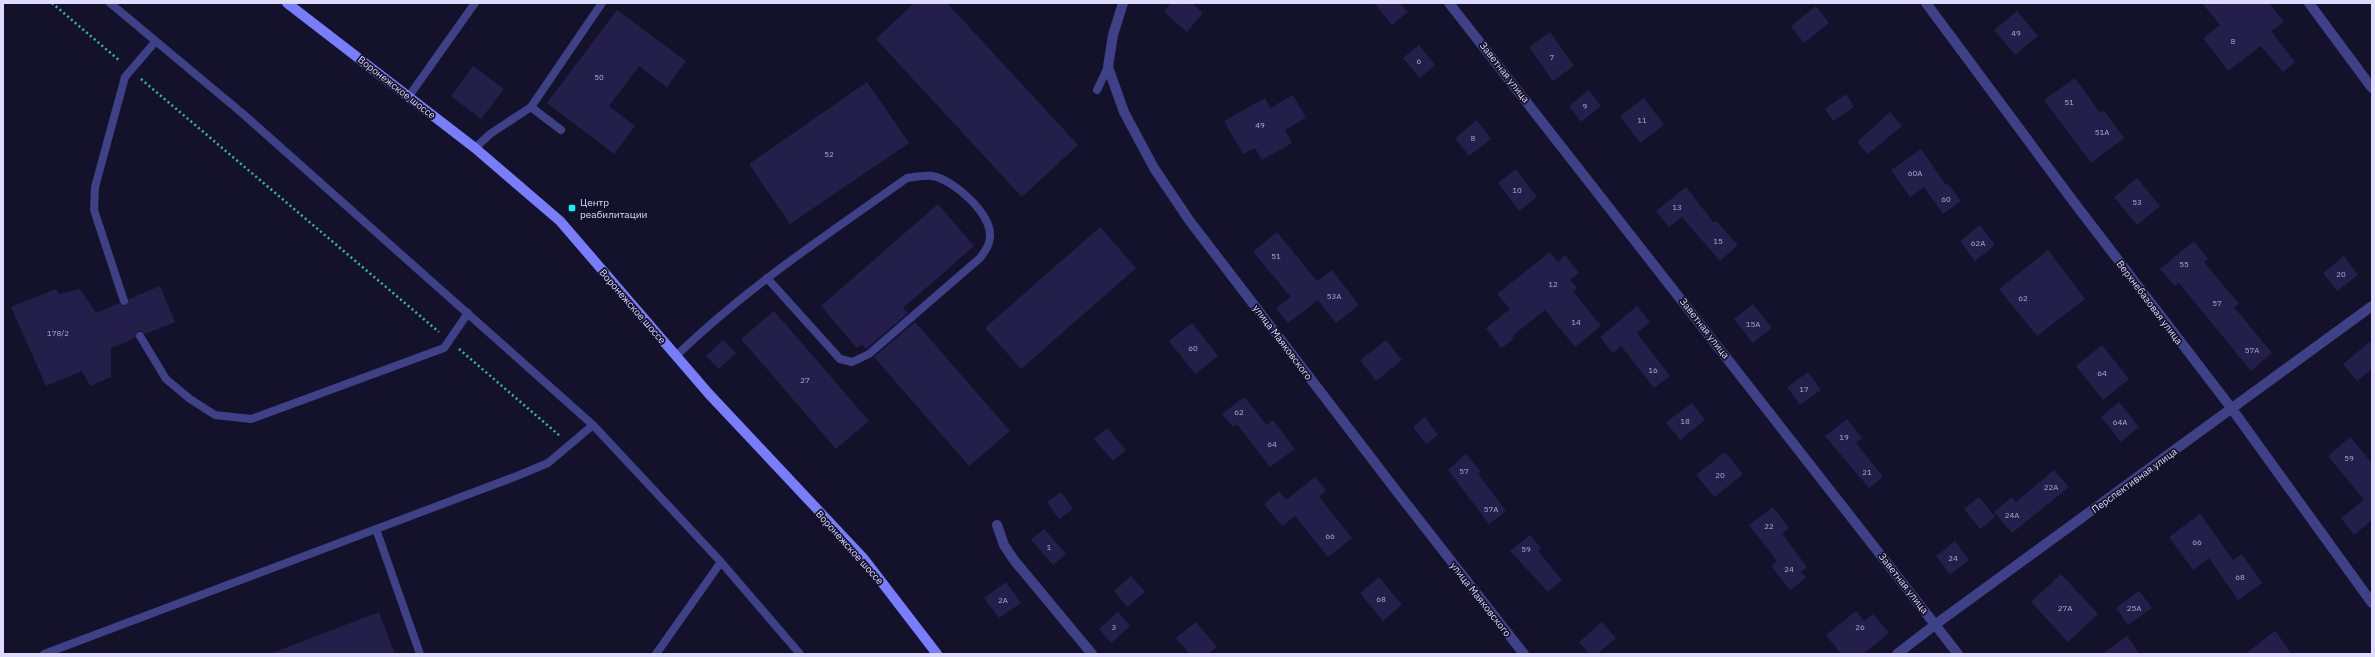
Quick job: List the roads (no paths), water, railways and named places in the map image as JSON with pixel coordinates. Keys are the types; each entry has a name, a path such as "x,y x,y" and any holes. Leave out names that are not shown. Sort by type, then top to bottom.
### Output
{"main road":[{"name":"Воронежское шоссе","path":"287,3 475,148 560,221 676,356 864,559 937,654"}],"street":[{"name":"улица Маяковского","path":"1123,3 1113,35 1108,67 1124,112 1154,168 1189,220 1398,493 1524,654"},
{"name":"Заветная улица","path":"1449,3 1958,654"},
{"name":"Верхнебазовая улица","path":"1926,3 2073,201 2232,409 2372,603"},
{"path":"2309,3 2372,88"},
{"name":"Перспективная улица","path":"1898,654 1936,624 2372,306"},
{"path":"997,525 1004,545 1014,560 1092,654"}],"lane":[{"path":"110,3 242,113 593,425 721,562 800,654"},
{"path":"409,96 475,3"},
{"path":"475,148 490,134 530,107 602,3"},
{"path":"124,301 94,210 95,188 125,76 155,42"},
{"path":"1097,90 1108,67"},
{"path":"530,107 561,130"},
{"path":"676,356 703,330 767,278 907,178 932,176 951,183 962,191 983,216 990,235 988,247 980,258 869,354 852,362 840,359 767,278"},
{"path":"140,336 166,379 190,399 215,414 251,419 444,348 468,313"},
{"path":"44,654 517,476 548,463 593,425"},
{"path":"376,529 420,654"},
{"path":"656,654 721,562"}],"place":[{"name":"Центр реабилитации","path":"572,208"}]}
